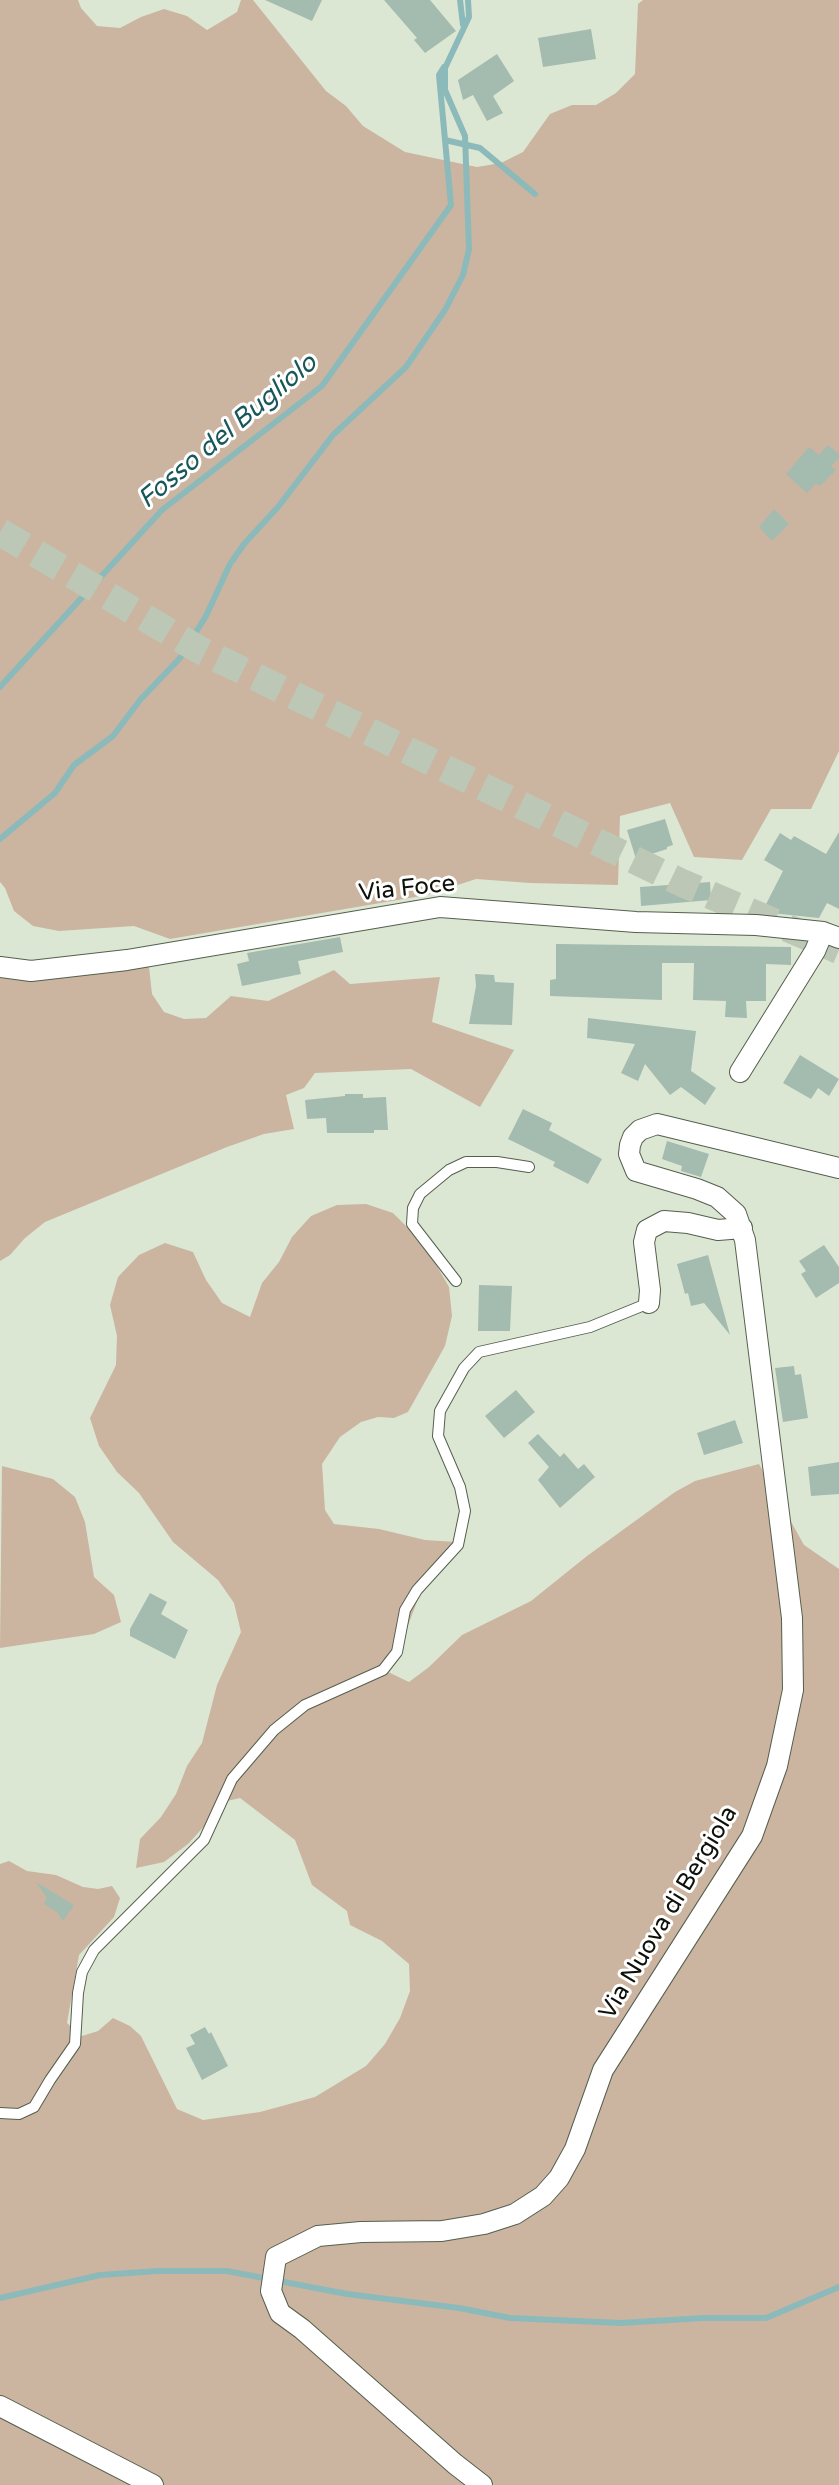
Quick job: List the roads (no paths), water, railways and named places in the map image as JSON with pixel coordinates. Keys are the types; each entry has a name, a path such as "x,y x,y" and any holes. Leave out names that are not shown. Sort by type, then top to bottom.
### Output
{"street":[{"name":"Via Foce","path":"0,967 31,971 127,960 440,907 561,917 756,925 831,935"},
{"path":"740,1072 815,951 831,935"},
{"name":"Via Nuova di Bergiola","path":"482,2485 280,2313 271,2291 276,2257 318,2236 442,2231 484,2224 515,2214 543,2196 559,2178 575,2149 603,2070 752,1836 777,1766 793,1690 792,1618 748,1260 736,1214 717,1197 636,1171 629,1154 633,1137 648,1126 666,1126 839,1168"},
{"path":"649,1303 644,1242 647,1230 664,1221 718,1230 742,1228"},
{"path":"0,2406 153,2485"}],"lane":[{"path":"456,1281 412,1224 413,1208 420,1194 449,1170 466,1162 497,1162 529,1167"},
{"path":"0,2113 19,2114 34,2107 75,2044 82,1972 94,1950 204,1840 232,1779 274,1730 305,1705 383,1670 397,1652 405,1610 417,1590 458,1545 465,1511 460,1487 438,1436 440,1411 464,1368 479,1352 590,1327 649,1303"}],"waterway":[{"name":"Fosso del Bugliolo","path":"460,0 463,25"},
{"name":"Fosso del Bugliolo","path":"0,839 55,793 74,765 113,736 140,700 180,658 206,616 230,564 244,544 278,507 333,435 406,367 445,310 463,275 469,249 465,136 445,90 445,68 469,17 468,0"},
{"name":"Fosso del Bugliolo","path":"0,687 162,510 322,386 451,205 439,75 444,67"},
{"name":"Fosso del Bugliolo","path":"445,140 480,148 535,194"},
{"path":"0,2298 100,2275 227,2271 347,2294 459,2308 510,2318 621,2323 766,2318 839,2287"}],"tunnel":[{"path":"0,532 198,649 682,883 839,950"}]}
